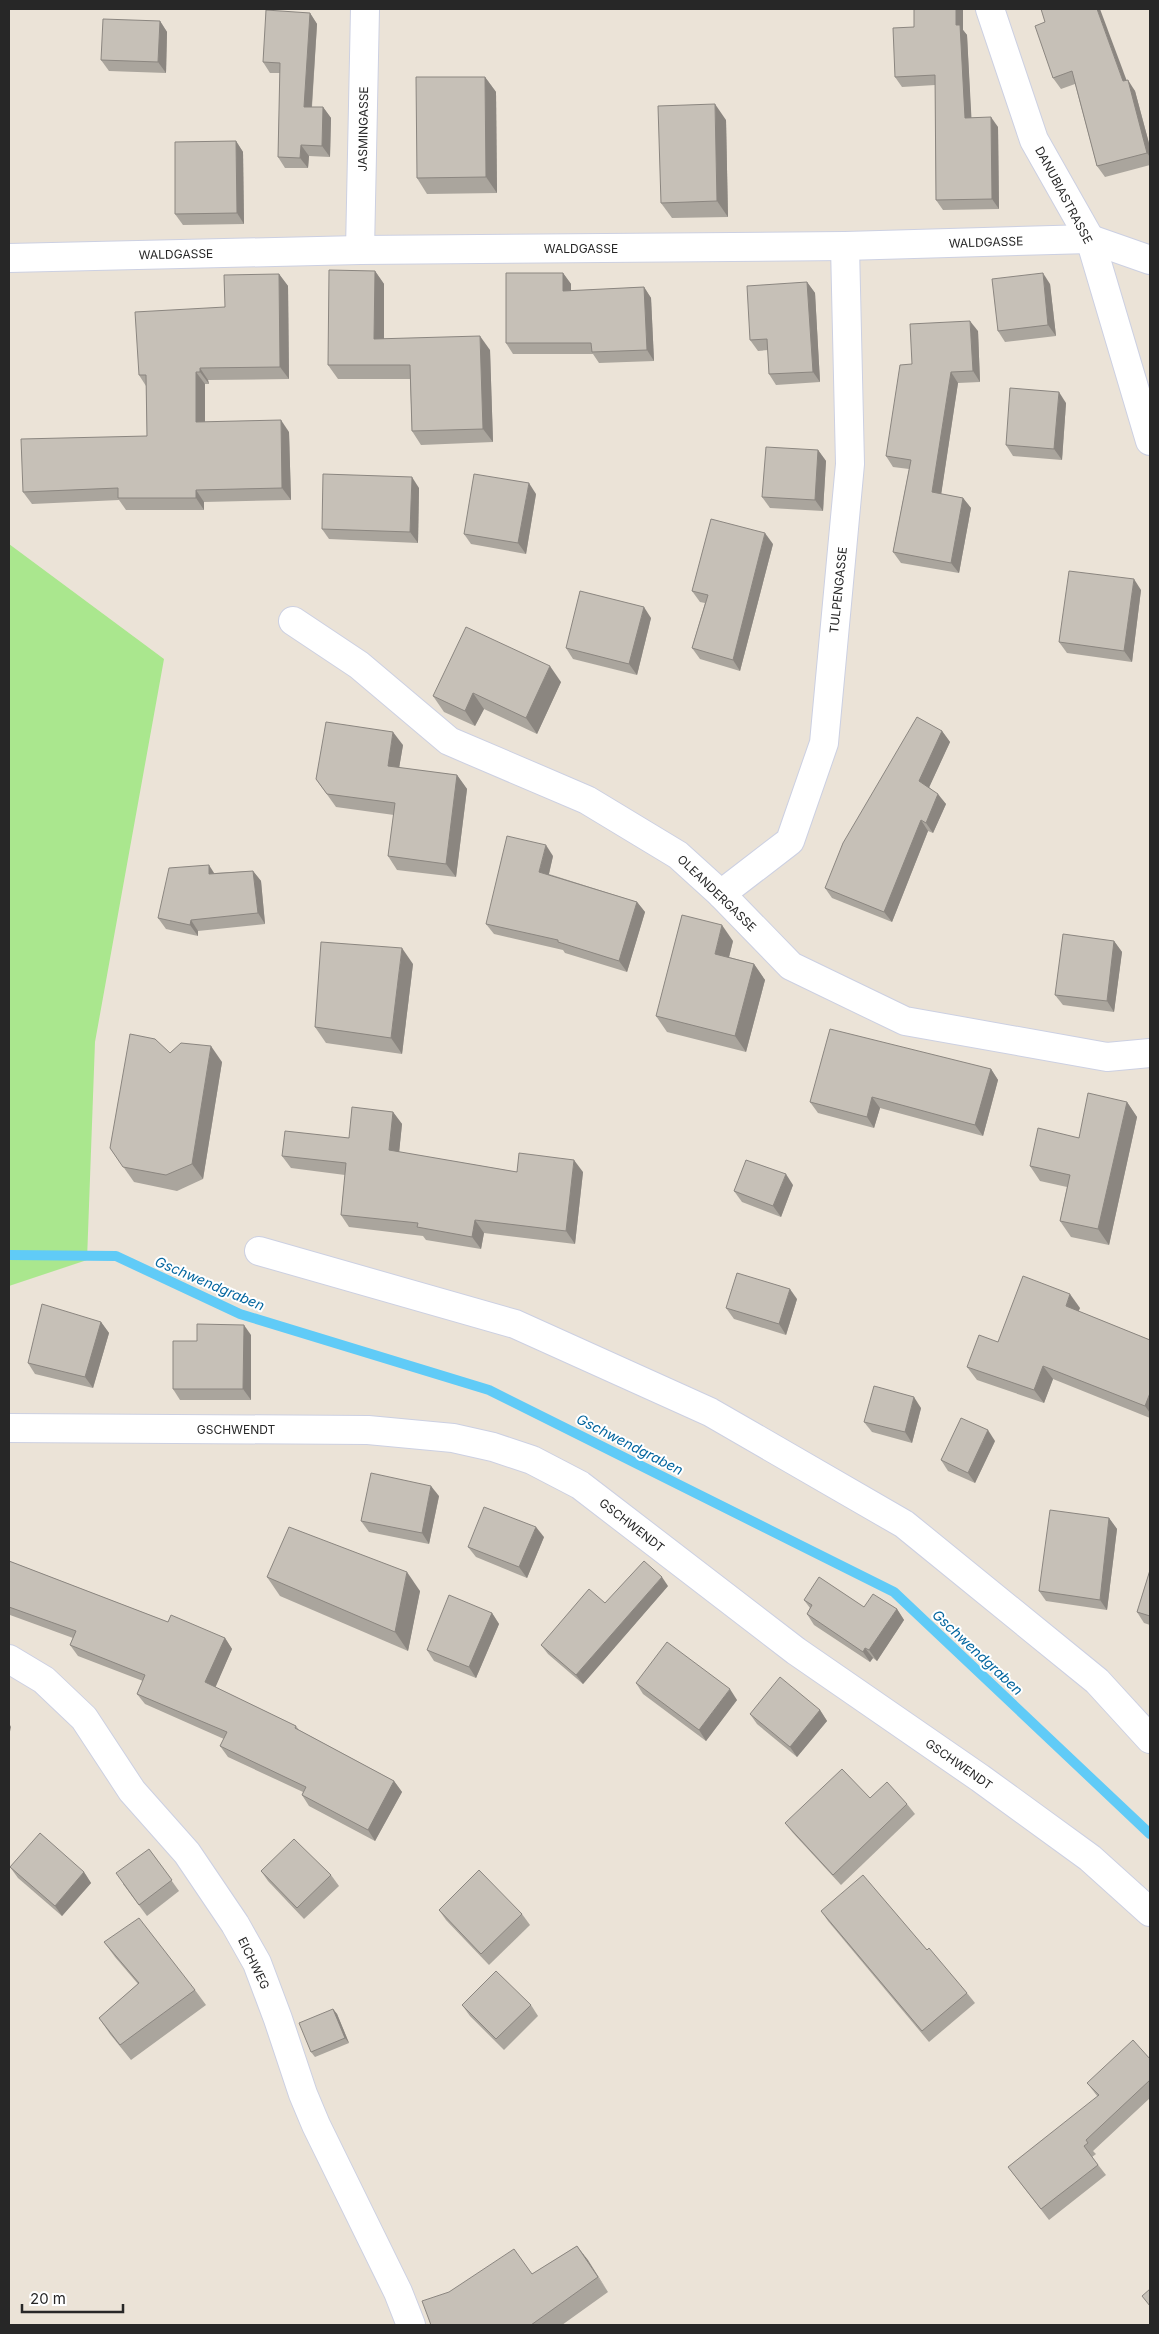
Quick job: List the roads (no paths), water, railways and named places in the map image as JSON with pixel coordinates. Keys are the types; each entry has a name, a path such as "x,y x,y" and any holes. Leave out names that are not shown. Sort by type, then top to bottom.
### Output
{"street":[{"name":"JASMINGASSE","path":"360,250 365,9"},
{"name":"DANUBIASTRASSE","path":"990,9 1034,140 1090,239 1150,441"},
{"name":"WALDGASSE","path":"9,258 360,250 845,246 1090,239 1150,260"},
{"name":"TULPENGASSE","path":"721,894 790,841 824,743 850,464 845,246"},
{"name":"OLEANDERGASSE","path":"293,620 359,665 449,742 587,800 678,855 721,894 791,966 905,1021 1107,1057 1150,1053"},
{"path":"259,1251 515,1324 710,1412 904,1524 1097,1681 1150,1739"},
{"name":"GSCHWENDT","path":"9,1428 368,1430 453,1438 493,1446 532,1460 580,1485 796,1651 980,1778 1090,1858 1150,1912"},
{"name":"EICHWEG","path":"9,1659 44,1680 84,1718 132,1791 187,1853 235,1924 257,1963 313,2117 398,2292 411,2325"}],"waterway":[{"name":"Gschwendgraben","path":"9,1255 116,1256 240,1314 489,1390 894,1592 1150,1834"}]}
